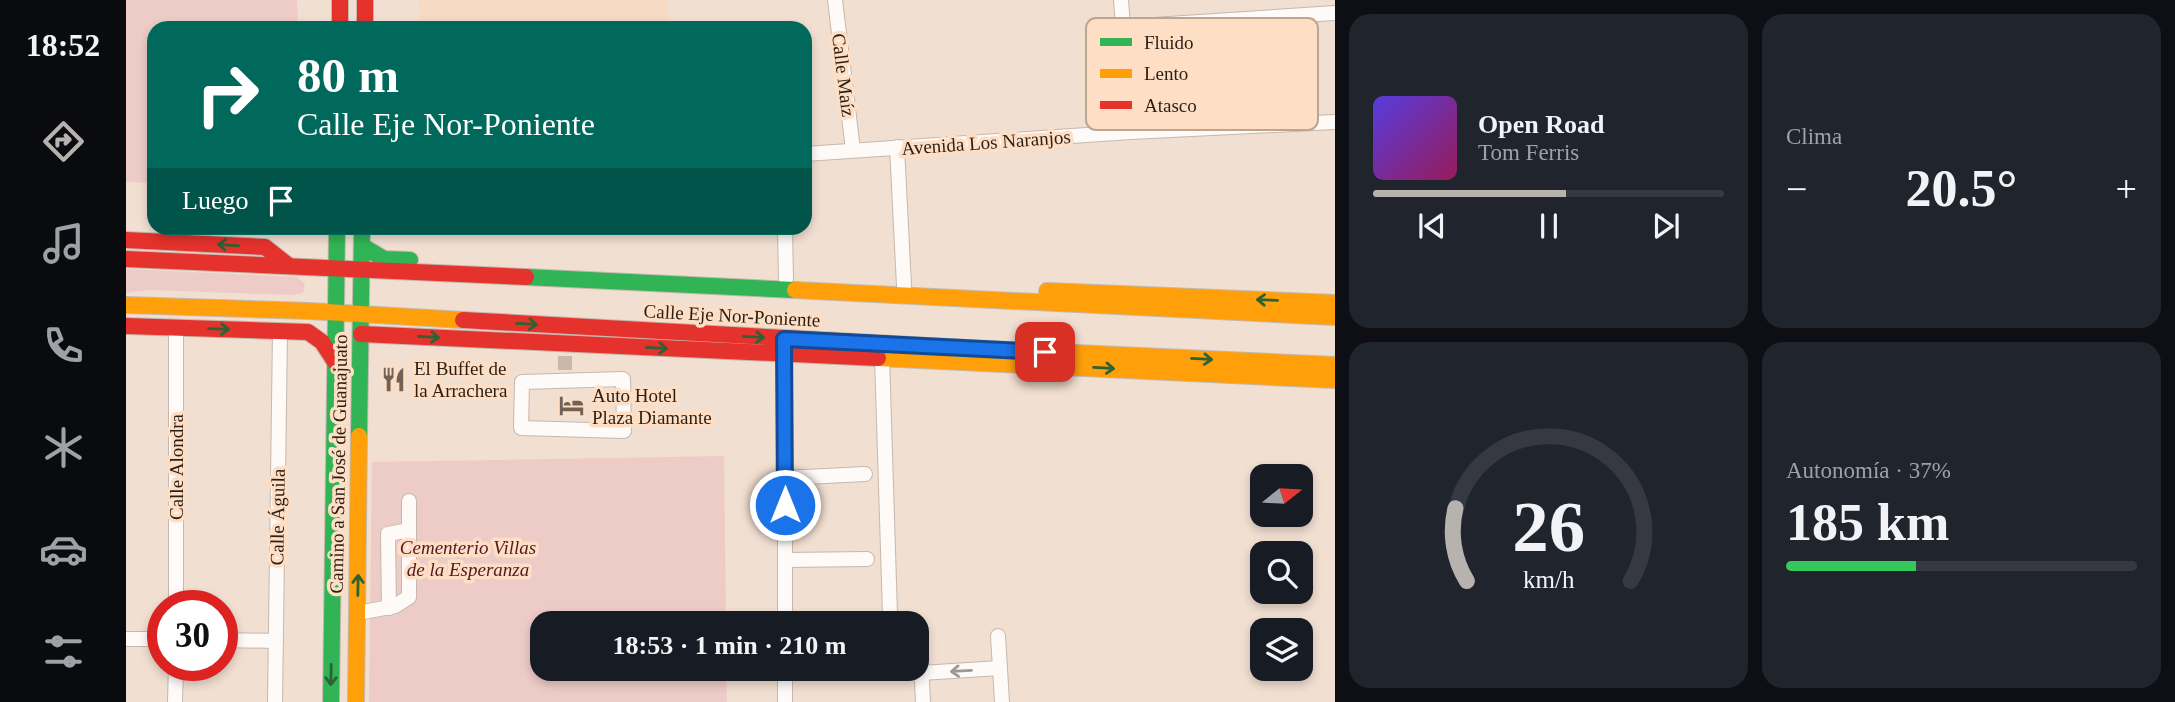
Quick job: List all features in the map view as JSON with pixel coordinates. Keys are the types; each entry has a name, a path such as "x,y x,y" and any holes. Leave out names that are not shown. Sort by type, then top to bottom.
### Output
{"main road":[{"path":"340,0 340,21"},
{"path":"365,0 365,21"},
{"name":"Camino a San José de Guanajuato","path":"331,702 337,235"},
{"name":"Camino a San José de Guanajuato","path":"356,702 362,235"},
{"path":"126,240 265,247 289,266"},
{"path":"362,246 384,259 904,286 1335,303"},
{"name":"Calle Eje Nor-Poniente","path":"126,259 362,268 1335,317"},
{"name":"Calle Eje Nor-Poniente","path":"126,305 336,313 785,346 1335,365"},
{"path":"126,326 308,332 322,342 335,362"},
{"path":"361,334 565,350 785,346 882,357 1335,380"}],"street":[{"name":"Calle Maíz","path":"835,0 853,149"},
{"path":"1121,0 1122,18"},
{"path":"1259,18 1335,13"},
{"name":"Avenida Los Naranjos","path":"812,154 853,149 1172,130"},
{"path":"897,147 904,286"},
{"path":"785,235 786,279"},
{"name":"Calle Alondra","path":"176,328 176,590"},
{"name":"Calle Águila","path":"275,702 280,331"},
{"path":"785,346 785,611"},
{"path":"882,357 890,611"},
{"path":"623,379 624,431 521,428 522,382 565,381 623,379"},
{"path":"785,478 865,474"},
{"path":"358,613 389,608 410,597 409,500"},
{"path":"389,608 388,534 409,530"},
{"path":"785,559 867,559"},
{"path":"998,636 1002,702"},
{"path":"126,639 147,639"},
{"path":"238,640 276,641"},
{"path":"929,673 1000,668"},
{"path":"176,681 176,702"},
{"path":"785,681 785,702"},
{"path":"922,681 923,702"}],"shaded area":[{"path":"419,0 667,0 670,21 420,21"}],"green space":[{"path":"126,0 297,0 298,21 147,21 147,183 126,182"},
{"path":"126,269 297,277 305,284 303,293 293,295 150,290 126,293"},
{"name":"Cementerio Villas de la Esperanza","path":"724,456 726,611 530,611 530,681 726,681 727,702 369,702 372,462"}],"tunnel":[{"path":"565,356 565,381"}],"traffic: fast":[{"path":"331,702 337,235"},
{"path":"359,436 362,235"},
{"path":"362,246 384,259 410,260"},
{"path":"526,277 795,290"}],"traffic: slow":[{"path":"795,290 1335,317"},
{"path":"1047,291 1335,303"},
{"path":"126,305 309,311 463,320"},
{"path":"965,348 1335,365"},
{"path":"878,358 1335,380"},
{"path":"356,702 359,436"}],"traffic: jam":[{"path":"340,0 340,21"},
{"path":"365,0 365,21"},
{"path":"126,240 265,247 289,266"},
{"path":"126,259 526,277"},
{"path":"463,320 965,348"},
{"path":"126,326 308,332 322,342 335,362"},
{"path":"361,334 878,358"}],"place":[{"name":"El Buffet de la Arrachera","path":"394,379"},
{"name":"Auto Hotel Plaza Diamante","path":"572,406"}],"route":[{"path":"785,505 784,339 1045,352"}]}
